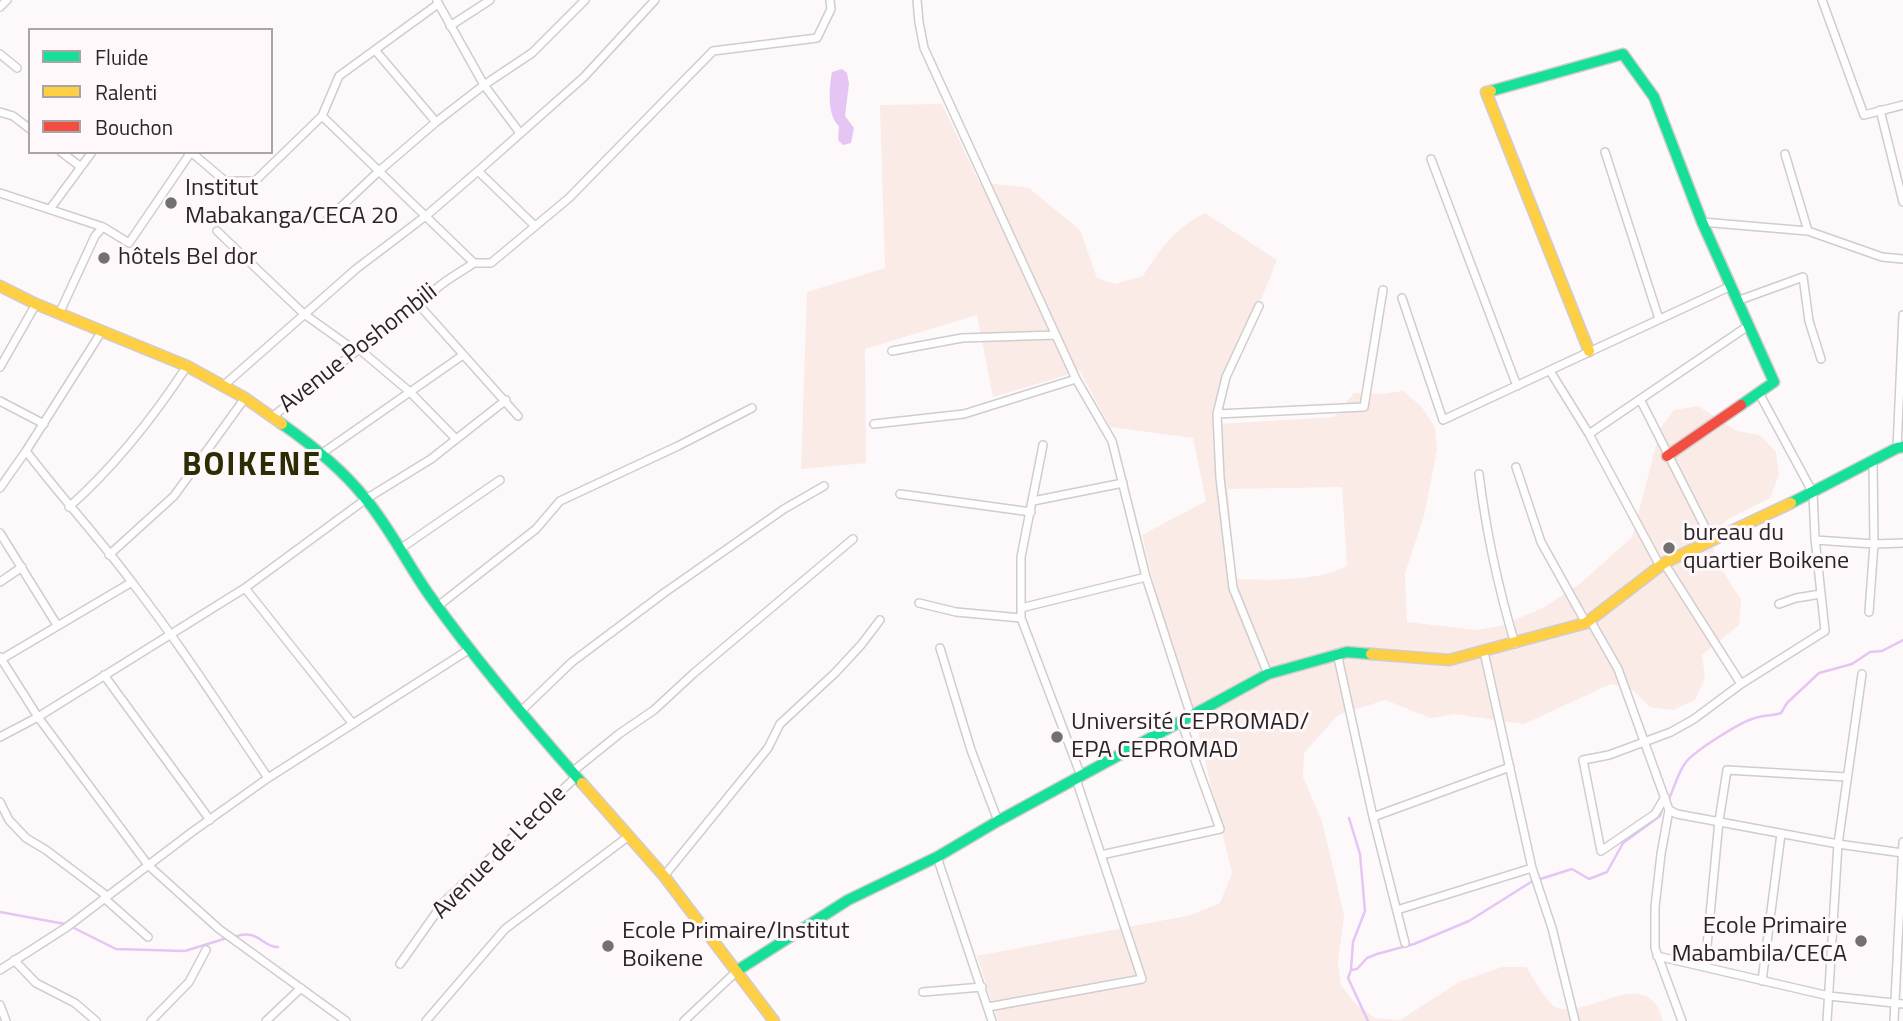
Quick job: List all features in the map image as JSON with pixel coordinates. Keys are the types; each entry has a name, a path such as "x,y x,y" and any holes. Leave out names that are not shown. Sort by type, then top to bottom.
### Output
{"main road":[{"path":"1590,351 1486,92 1623,54 1654,97 1702,222 1774,382 1667,456"},
{"path":"0,286 59,314 187,366 244,398 321,454 366,499 470,649 520,712 664,876 738,970 774,1021"},
{"path":"738,970 848,900 937,857 1268,674 1347,652 1449,660 1588,622 1662,565 1813,493 1900,447"}],"street":[{"path":"0,7 6,0"},
{"path":"450,26 490,0"},
{"path":"326,221 436,122 532,53 585,0"},
{"path":"223,386 356,269 428,215 584,77 655,0"},
{"name":"Avenue Poshombili","path":"272,417 446,281 474,263 491,263 569,198 713,51 817,38 831,9 830,0"},
{"path":"917,0 924,48 1076,379 1112,440 1146,577 1191,716"},
{"path":"1822,0 1864,115 1903,105"},
{"path":"193,154 225,181 255,181 322,116 339,76 437,2 484,85 520,133"},
{"path":"375,50 436,122"},
{"path":"0,54 17,68"},
{"path":"1880,110 1903,202"},
{"path":"0,112 13,116 28,127"},
{"path":"322,116 378,172 428,215 474,263"},
{"path":"1605,152 1659,319"},
{"path":"64,154 81,167"},
{"path":"50,209 91,154"},
{"path":"0,193 103,227 129,243 190,154"},
{"path":"1785,154 1808,232"},
{"path":"1431,159 1517,386"},
{"path":"478,171 535,226"},
{"path":"1702,222 1808,232 1882,257 1903,259"},
{"path":"59,314 95,236 103,227"},
{"path":"217,230 304,314 357,350 410,393 456,439"},
{"path":"1737,301 1803,277 1809,321 1821,359"},
{"path":"1402,298 1443,421 1731,286"},
{"path":"1217,414 1364,407 1383,290"},
{"path":"0,368 36,304"},
{"path":"419,304 518,416"},
{"path":"1259,306 1226,377 1217,414 1220,478 1233,588 1268,674"},
{"path":"1900,447 1903,315"},
{"path":"1589,433 1748,326"},
{"path":"0,488 102,331"},
{"path":"892,351 962,338 1056,335"},
{"path":"321,454 463,355"},
{"path":"69,507 96,482 157,411 187,366"},
{"path":"1550,371 1589,433 1662,565 1741,684"},
{"path":"874,424 964,414 1076,379"},
{"path":"1667,803 1601,851 1583,760 1609,755 1671,732 1825,631 1813,493 1759,393"},
{"path":"109,555 174,496 244,398"},
{"path":"1640,399 1712,541"},
{"path":"0,737 37,717 245,588 366,499 431,459 506,400"},
{"path":"0,401 44,424"},
{"path":"438,606 537,529 560,501 752,408"},
{"path":"988,1007 1142,979 1101,855 1079,777 1021,618 1021,556 1043,445"},
{"path":"26,451 132,582 268,778"},
{"path":"1869,612 1874,544 1872,462"},
{"path":"1516,467 1541,542 1618,669 1667,803 1677,814 1902,853"},
{"path":"1479,474 1486,529 1498,586 1516,643"},
{"path":"400,549 500,480"},
{"path":"1033,500 1123,483"},
{"path":"520,712 572,662 664,593 784,509 824,486"},
{"path":"900,495 1031,512"},
{"path":"0,533 57,625"},
{"name":"Avenue de L'ecole","path":"400,964 443,902 574,775 619,734 654,710 853,539"},
{"path":"1815,540 1903,543"},
{"path":"0,582 22,567"},
{"path":"1021,608 1146,577"},
{"path":"132,582 0,659 37,717 148,865 219,929 346,1021"},
{"path":"245,588 353,724"},
{"path":"1779,604 1821,594"},
{"path":"919,603 956,612 1021,618"},
{"path":"664,876 768,748 780,724 835,673 880,620"},
{"path":"940,648 971,750 998,821"},
{"path":"0,970 67,927 268,778 470,649"},
{"path":"1485,652 1531,868 1552,928 1575,1021"},
{"path":"1337,653 1373,817 1405,943"},
{"path":"1827,1021 1838,844 1862,674"},
{"path":"104,675 210,820"},
{"path":"1101,855 1220,830 1181,722"},
{"path":"1373,817 1510,767"},
{"path":"1705,967 1719,821 1727,771 1847,778"},
{"path":"0,802 9,820 26,838 46,849 106,897 148,937"},
{"path":"1667,803 1655,908 1655,948 1682,1021"},
{"path":"1762,981 1781,834"},
{"path":"426,1021 505,929 629,836"},
{"path":"1894,1021 1899,1004 1903,842"},
{"path":"937,857 992,1021"},
{"path":"1397,910 1531,868"},
{"path":"151,1021 189,982 206,950"},
{"path":"1657,957 1829,996 1899,1004"},
{"path":"14,960 36,983 75,1003 96,1021"},
{"path":"684,1021 738,970"},
{"path":"923,992 982,987"},
{"path":"266,1021 301,988"},
{"path":"0,1005 6,1021"}],"shaded area":[{"path":"842,69 847,73 849,84 845,116 854,128 851,143 843,145 838,140 839,126 832,115 830,93 832,72"},
{"path":"942,104 979,182 1029,188 1080,230 1097,278 1115,284 1143,276 1170,240 1205,213 1277,260 1230,377 1220,424 1334,417 1354,393 1383,394 1403,391 1421,406 1435,427 1437,450 1424,516 1405,573 1407,622 1476,630 1500,626 1543,608 1581,583 1632,537 1661,427 1674,410 1698,406 1737,431 1760,435 1776,452 1779,475 1770,498 1728,519 1711,537 1716,560 1741,600 1739,625 1702,655 1705,678 1695,700 1673,710 1650,707 1634,691 1611,684 1524,724 1454,714 1431,718 1385,700 1338,715 1304,753 1303,777 1322,821 1344,915 1338,962 1341,985 1356,1004 1375,1018 1400,1020 1459,982 1502,967 1526,967 1555,1007 1584,1007 1630,994 1644,995 1655,1004 1663,1021 998,1021 977,956 1191,915 1220,903 1232,873 1195,719 1155,590 1142,535 1206,501 1193,438 1110,427 1080,371 993,397 977,315 865,349 866,463 801,469 807,292 885,268 880,105","holes":["1342,487 1347,566 1308,577 1277,580 1234,579 1228,489"]}],"waterway":[{"path":"1668,801 1686,762 1708,744 1748,721 1781,713 1787,703 1819,673 1852,664 1870,652 1882,651 1903,640"},
{"path":"1537,880 1572,869 1589,879 1607,872 1623,843 1660,816 1663,806"},
{"path":"1349,818 1360,854 1365,911 1353,942 1351,970"},
{"path":"1368,1021 1348,978 1351,970 1357,969 1367,958 1414,944 1469,921 1531,882"},
{"path":"0,912 65,924"},
{"path":"70,926 116,949 185,951 227,938"},
{"path":"234,937 255,936 278,947"}],"traffic: fast":[{"path":"1491,91 1623,54 1654,97 1702,222 1774,382 1741,405"},
{"path":"282,424 326,458 365,498 466,645 582,783"},
{"path":"1791,503 1903,447"},
{"path":"738,970 848,900 937,857 1268,674 1347,652 1371,654"}],"traffic: slow":[{"path":"1491,91 1486,92 1589,351"},
{"path":"0,286 36,304 187,366 245,398 282,424"},
{"path":"1371,654 1449,660 1586,623 1664,563 1791,503"},
{"path":"582,783 664,876 774,1021"}],"traffic: jam":[{"path":"1667,456 1741,405"}],"place":[{"name":"Institut Mabakanga/CECA 20","path":"171,203"},
{"name":"hôtels Bel dor","path":"104,258"},
{"name":"bureau du quartier Boikene","path":"1669,548"},
{"name":"Université CEPROMAD/ EPA CEPROMAD","path":"1057,737"},
{"name":"Ecole Primaire Mabambila/CECA","path":"1861,941"},
{"name":"Ecole Primaire/Institut Boikene","path":"608,946"}],"district":[{"name":"BOIKENE","path":"252,467"}]}
